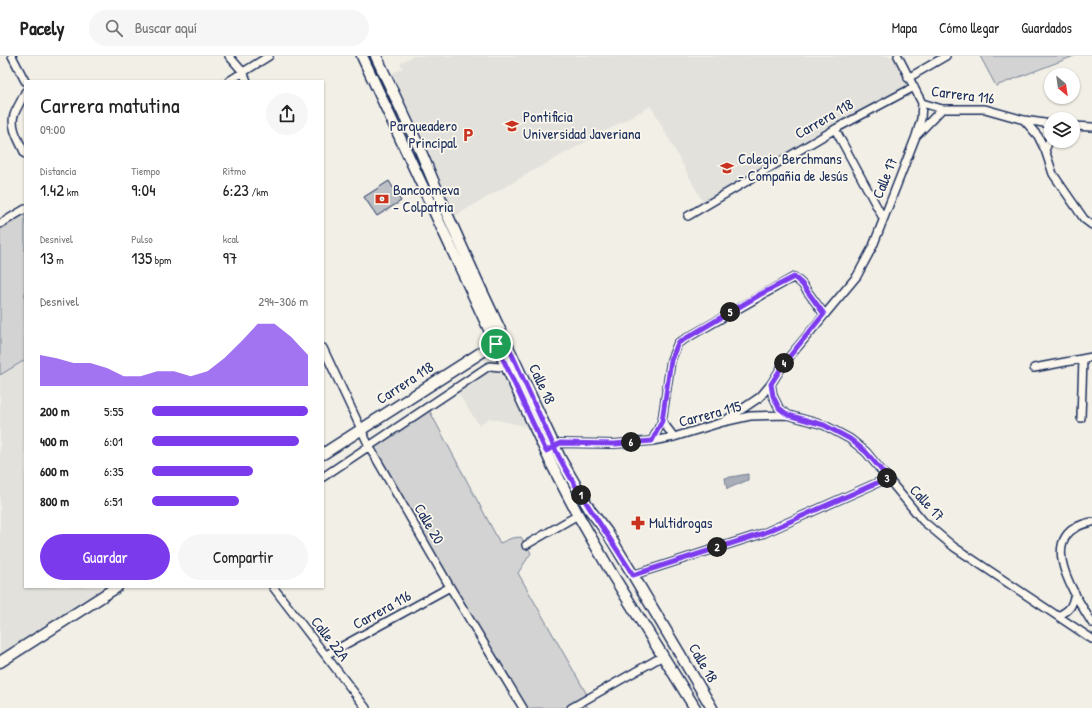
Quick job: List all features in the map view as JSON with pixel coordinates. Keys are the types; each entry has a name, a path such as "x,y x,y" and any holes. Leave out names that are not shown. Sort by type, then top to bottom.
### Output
{"main road":[{"name":"Calle 18","path":"362,56 500,342 550,449 578,516 695,708"},
{"name":"Calle 18","path":"376,56 418,145 500,342"},
{"name":"Carrera 118","path":"324,453 500,342"},
{"name":"Calle 18","path":"550,449 590,510 607,532 712,708"},
{"path":"0,662 115,588"}],"street":[{"path":"12,56 24,80"},
{"path":"229,56 243,72 247,80"},
{"path":"231,80 269,56"},
{"path":"898,56 922,103"},
{"path":"908,78 946,56"},
{"name":"Carrera 118","path":"688,216 835,129 914,87"},
{"path":"24,94 14,116 13,123 24,152"},
{"name":"Carrera 116","path":"922,103 942,109 985,109 1024,120 1044,123"},
{"name":"Calle 17","path":"723,422 760,397 771,384 785,362 856,276 873,246 916,136 921,119 922,103"},
{"path":"916,136 942,109"},
{"path":"1024,120 1038,136 1045,150 1053,174 1084,219 1092,225"},
{"path":"1080,126 1092,126"},
{"path":"835,129 883,218"},
{"path":"0,224 24,210"},
{"path":"652,441 662,421 674,351 678,343 794,277 802,284 824,314"},
{"name":"Calle 20","path":"324,350 361,430 450,587 523,708"},
{"path":"1034,368 1092,357"},
{"path":"1081,418 1083,359"},
{"path":"324,476 486,368 500,367"},
{"path":"771,384 773,396 779,408 788,415"},
{"name":"Calle 17","path":"788,415 824,425 850,439 866,452 923,521 954,547 1092,639"},
{"name":"Carrera 115","path":"550,449 560,443 614,444 652,441 674,437 723,422 750,416 788,415"},
{"path":"662,421 674,437"},
{"path":"633,575 764,533 888,478"},
{"path":"526,545 578,516"},
{"path":"1092,522 1080,524 1069,532 1062,542 1061,554 1063,568 1075,594 1092,623"},
{"name":"Carrera 116","path":"326,655 450,587"},
{"name":"Calle 22A","path":"274,588 366,708"},
{"path":"1058,616 1069,610 1075,594"},
{"path":"571,708 663,656"}],"shaded area":[{"path":"413,56 898,56 914,87 705,206 651,106 529,173 453,217 386,76 403,68 400,63"},
{"path":"980,56 1074,56 996,86"},
{"path":"24,210 24,361 0,375 0,224"},
{"path":"24,361 24,588 115,588 0,662 0,375"},
{"path":"490,366 508,370 536,429 489,418 479,425 455,389"},
{"path":"428,408 500,543 512,538 521,537 531,553 518,573 589,698 584,701 588,708 523,708 369,446"},
{"path":"748,474 748,480 727,489 725,478"}],"building":[{"name":"Bancoomeva - Colpatria","path":"389,181 401,201 377,216 364,197"}],"place":[{"name":"Pontificia Universidad Javeriana","path":"512,126"},
{"name":"Parqueadero Principal","path":"468,135"},
{"name":"Colegio Berchmans - Compañia de Jesús","path":"727,168"},
{"name":"Bancoomeva - Colpatria","path":"382,199"},
{"name":"Multidrogas","path":"638,523"}],"route":[{"path":"496,344 505,339 554,447 560,443 614,444 652,441 662,421 671,360 678,343 761,294 794,277 802,284 824,314 785,362 771,384 773,396 779,408 788,415 824,425 850,439 866,452 888,478 764,533 633,575 607,532 590,510 554,447 546,451 496,344"}]}
